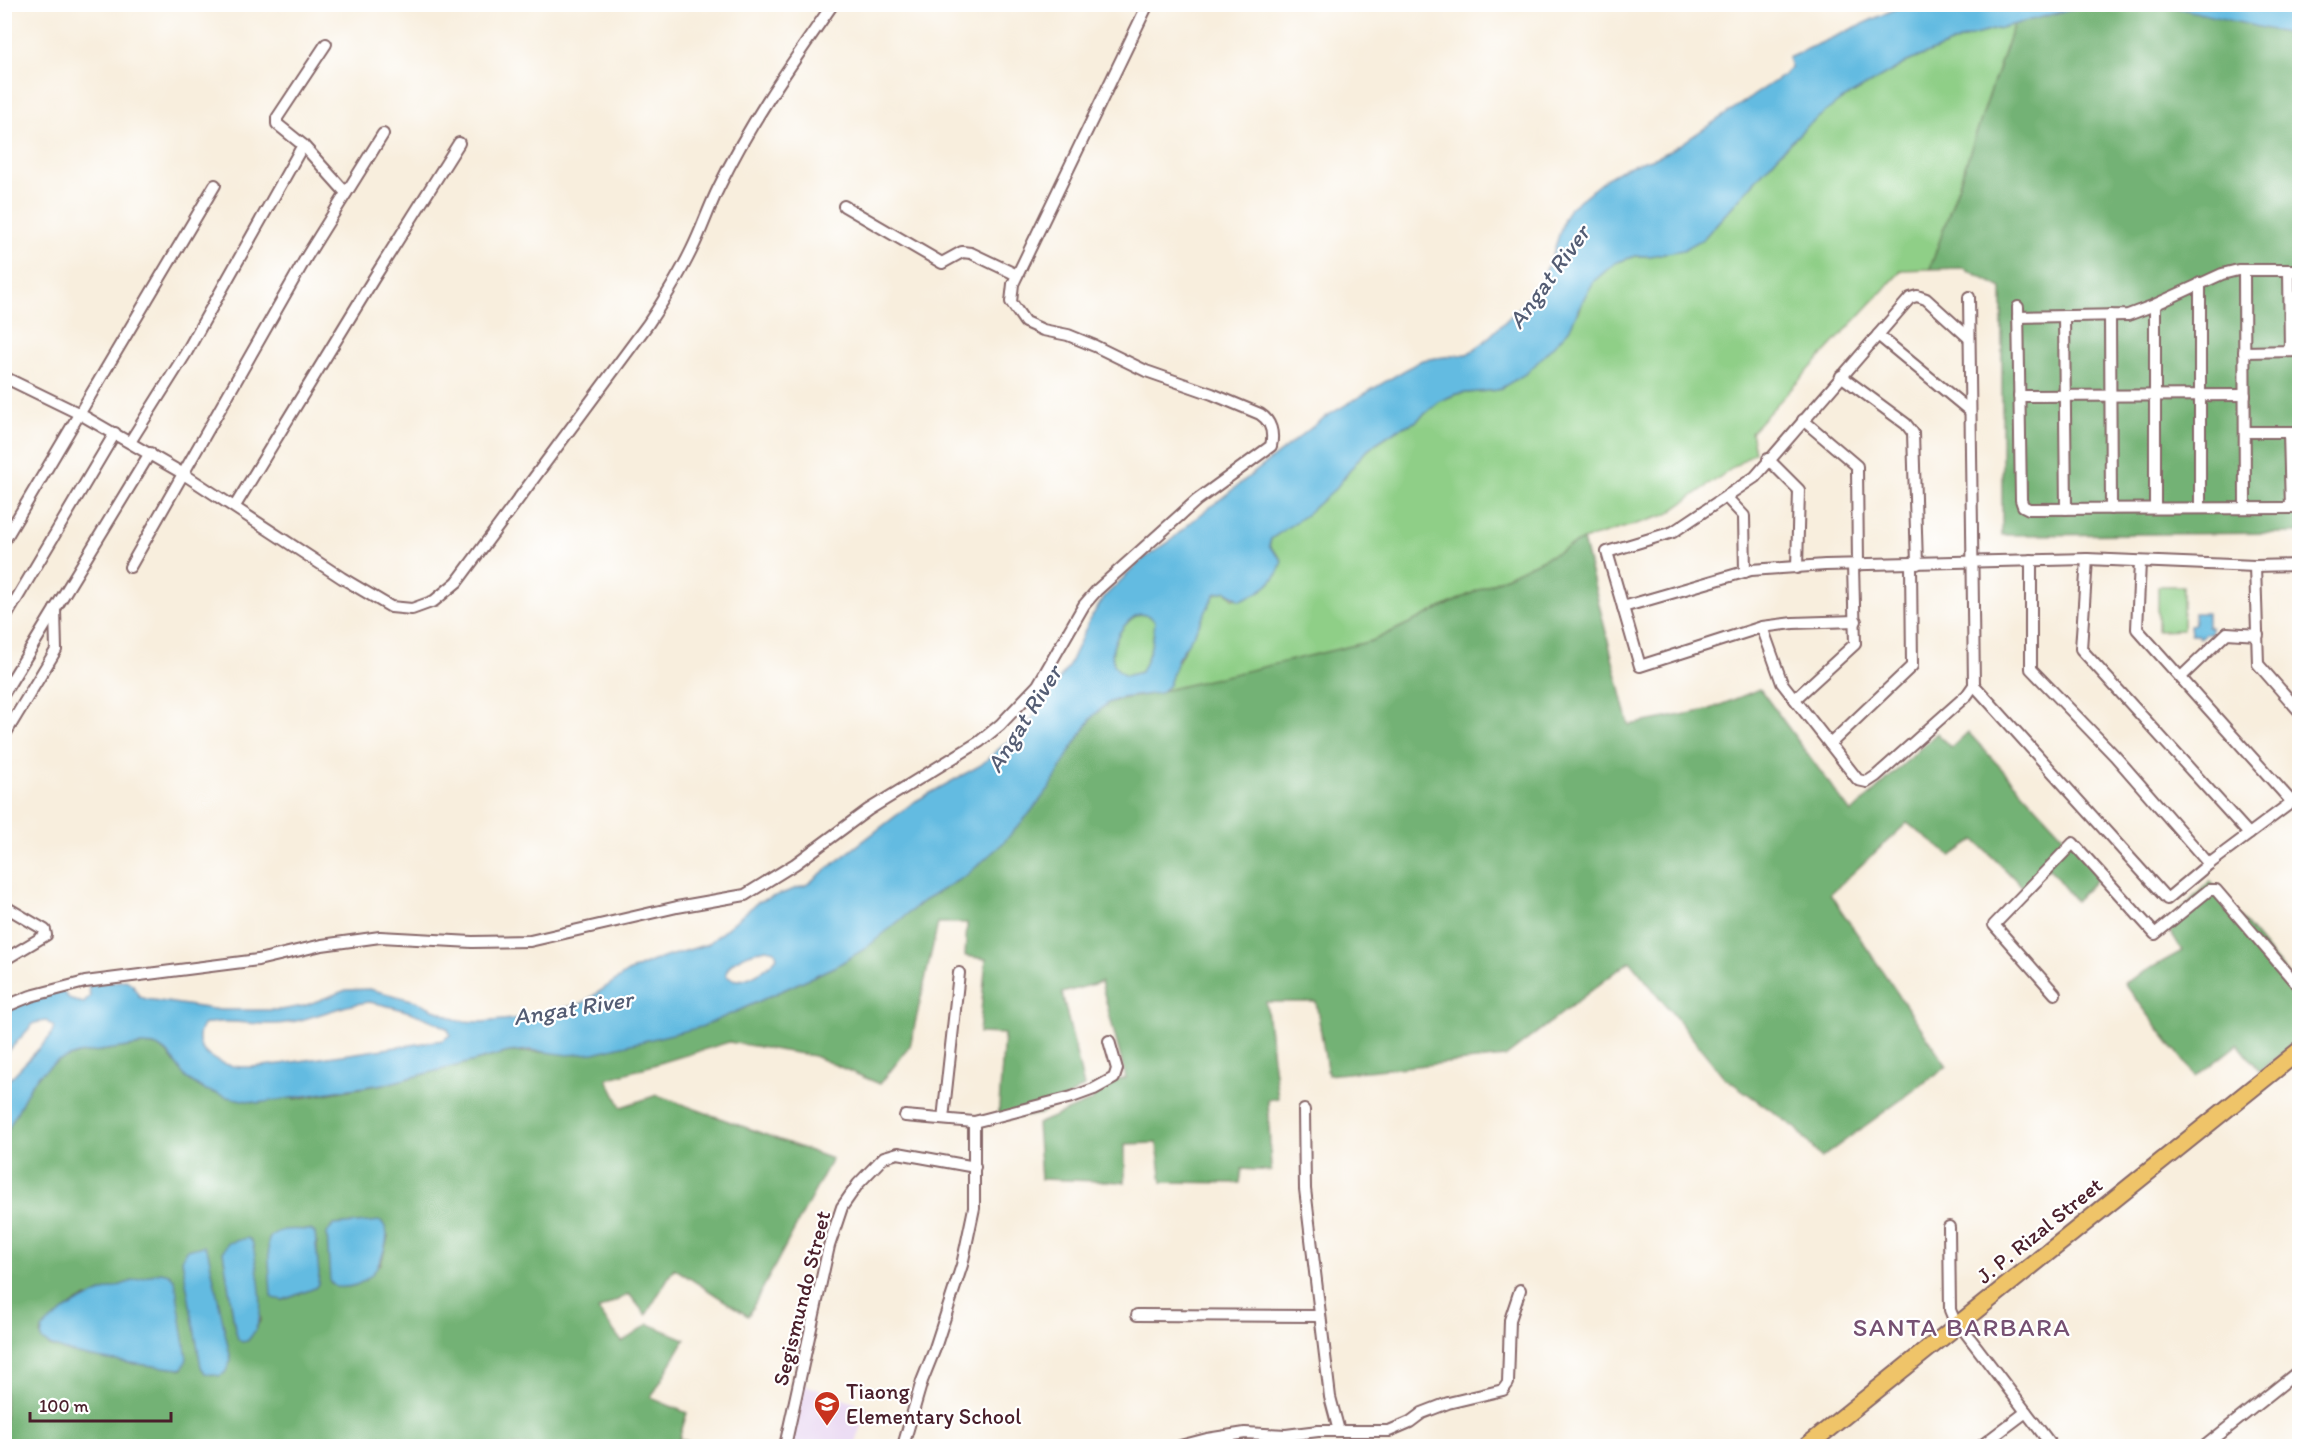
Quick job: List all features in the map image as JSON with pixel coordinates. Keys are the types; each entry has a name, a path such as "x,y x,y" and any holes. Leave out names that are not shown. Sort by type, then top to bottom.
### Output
{"main road":[{"name":"J. P. Rizal Street","path":"1807,1446 1957,1323 2300,1050"}],"street":[{"path":"4,377 80,414 182,472 332,572 391,607 412,609 434,601 457,582 648,324 675,283 719,186 735,157 779,82 833,4"},
{"path":"4,1007 31,996 85,982 258,960 322,945 380,937 472,942 530,941 677,907 745,895 795,864 868,810 979,742 1030,695 1084,605 1097,590 1197,500 1271,446 1273,435 1267,418 1260,414 1146,371 1068,335 1043,330 1025,322 1011,302 1013,284 1148,4"},
{"path":"326,44 277,118 277,124 280,129 303,145 346,193"},
{"path":"130,567 307,256 383,134"},
{"path":"235,506 459,143"},
{"path":"130,442 186,353 303,145"},
{"path":"4,541 215,185"},
{"path":"844,206 942,263 962,252 971,253 1017,276"},
{"path":"2244,270 2245,508"},
{"path":"2244,352 2295,351 2294,270 2244,270 2223,274 2128,315 2064,316 2018,312 2022,503 2029,509 2295,508 2294,432 2245,432"},
{"path":"2200,283 2200,508"},
{"path":"1856,621 1793,623 1762,627 1640,666 1608,552 1673,532 1755,477 1768,459 1910,298 1917,296 1926,299 1969,338"},
{"path":"1762,627 1782,683 1858,780 1867,782 1967,695 1974,685 1969,297"},
{"path":"2155,305 2155,508"},
{"path":"2110,315 2111,509"},
{"path":"2064,316 2066,509"},
{"path":"1878,335 1970,411"},
{"path":"1830,744 1912,666 1913,433 1906,424 1841,376"},
{"path":"2019,396 2244,395"},
{"path":"1795,699 1855,644 1856,621 1857,466 1803,420"},
{"path":"4,620 115,433"},
{"path":"4,693 150,453"},
{"path":"1768,459 1800,490 1797,568"},
{"path":"1726,497 1744,516 1746,572"},
{"path":"1623,607 1746,572 1797,568 2087,559 2254,566 2300,565"},
{"path":"2087,559 2081,649 2249,834"},
{"path":"2031,560 2031,669 2115,756 2209,864"},
{"path":"1974,685 2168,899 2209,864 2295,798 2136,629 2140,562"},
{"path":"2254,566 2259,664 2300,712"},
{"path":"4,736 56,650 56,608"},
{"path":"2181,677 2227,633 2258,635"},
{"path":"2055,994 1994,925 2073,843 2155,934 2209,890 2216,890 2300,988"},
{"path":"4,906 45,930 46,935 4,960"},
{"path":"943,1119 959,973"},
{"path":"905,1116 975,1122 1072,1097 1094,1089 1114,1078 1117,1069 1109,1041"},
{"path":"1304,1110 1305,1189 1330,1397 1340,1431"},
{"path":"903,1446 922,1381 962,1264 974,1208 975,1122"},
{"name":"Segismundo Street","path":"785,1446 830,1246 842,1207 858,1184 884,1157 898,1153 975,1167"},
{"path":"1948,1227 1950,1310 1957,1323 2052,1446"},
{"path":"1180,1446 1245,1433 1286,1435 1318,1431 1389,1431 1448,1402 1503,1390 1508,1383 1510,1320 1520,1290"},
{"path":"1137,1315 1320,1316"},
{"path":"2205,1446 2300,1370"},
{"path":"1981,1446 2026,1412"}],"shaded area":[{"name":"Tiaong Elementary School","path":"803,1384 868,1408 855,1446 788,1446"}],"green space":[{"path":"2164,4 2285,33 2299,33 2299,533 2002,535 2002,288 1964,268 1930,269 2014,23 2087,5"},
{"path":"2014,23 1930,269 1902,270 1751,432 1755,452 1666,515 1583,540 1372,641 1160,693 1215,594 1226,591 1234,599 1269,584 1281,566 1279,556 1269,546 1271,539 1307,514 1336,488 1361,456 1377,443 1398,429 1415,422 1440,401 1457,394 1498,390 1579,312 1594,281 1615,263 1635,256 1650,256 1703,239 1780,153 1805,128 1838,102 1907,62 1967,37"},
{"path":"1583,540 1629,725 1708,710 1760,689 1851,813 1937,733 1951,748 1968,732 2066,839 2071,835 2104,872 2075,901 2049,868 2025,889 1975,840 1951,856 1907,823 1830,894 1947,1066 1821,1158 1797,1129 1724,1077 1630,961 1505,1057 1328,1075 1316,1002 1266,1002 1278,1098 1268,1100 1271,1171 1242,1169 1240,1183 1162,1182 1157,1143 1125,1144 1125,1182 1041,1179 1037,1124 1093,1100 1091,1086 1126,1078 1101,982 1062,993 1084,1087 1040,1114 998,1121 1004,1034 979,1033 986,959 965,956 967,923 938,923 910,1046 880,1084 814,1056 729,1042 607,1079 621,1107 657,1095 832,1159 748,1316 674,1268 646,1315 629,1294 598,1310 622,1342 649,1324 685,1339 651,1398 687,1413 679,1439 702,1446 5,1446 5,1135 31,1085 40,1074 57,1061 78,1054 142,1045 157,1046 176,1064 295,1099 390,1083 509,1052 548,1052 742,1009 838,965 923,901 967,875 1070,751 1093,716 1108,703 1372,641","holes":["388,1237 381,1264 330,1282","317,1244 318,1284 283,1300","223,1251 261,1319 250,1338 235,1329","87,1297 182,1369 129,1363 50,1346 40,1334 42,1329"]},
{"path":"2158,586 2183,586 2183,630 2158,631"},
{"path":"1140,614 1149,616 1155,621 1152,641 1141,672 1125,676 1113,661 1113,647 1119,633 1129,621"},
{"path":"2210,881 2299,988 2299,1038 2260,1071 2238,1044 2196,1077 2124,983 2182,951 2166,925"}],"water":[{"name":"Angat River","path":"1904,5 2087,5 1967,37 1907,62 1838,102 1805,128 1780,153 1703,239 1683,250 1650,256 1635,256 1615,263 1594,281 1569,330 1527,373 1498,390 1456,394 1440,401 1415,422 1398,429 1376,443 1361,456 1336,488 1307,514 1271,539 1269,546 1282,560 1276,575 1267,586 1240,600 1226,591 1215,594 1194,634 1178,658 1169,685 1160,693 1121,698 1108,703 1093,716 1051,786 1002,844 967,875 923,901 866,948 838,965 701,1027 594,1053 568,1055 530,1050 509,1052 390,1083 258,1103 227,1097 203,1089 186,1078 168,1053 157,1046 142,1045 78,1054 57,1061 40,1074 31,1085 5,1135 5,1084 50,1037 54,1027 46,1021 34,1023 5,1055 5,1015 22,1003 61,990 71,1000 84,1003 90,996 88,985 126,980 133,985 139,996 146,999 220,1010 280,1010 304,1006 346,990 369,989 416,1001 459,1021 482,1022 523,1018 581,1004 628,972 653,961 708,944 758,902 806,885 914,802 981,765 1029,722 1068,667 1090,619 1105,596 1143,559 1169,542 1325,417 1422,360 1467,354 1483,343 1523,304 1541,280 1570,208 1607,178 1625,168 1662,155 1681,144 1784,75 1791,67 1788,58","holes":["1140,614 1149,616 1155,621 1152,641 1141,672 1125,676 1113,661 1113,647 1119,633 1129,621","766,949 775,951 777,957 760,972 745,979 732,979 726,975 731,965 748,954","369,1002 410,1012 448,1029 450,1035 443,1040 427,1043 249,1067 231,1066 215,1060 202,1049 199,1042 199,1034 203,1025 220,1022 286,1023"]},
{"path":"2164,5 2299,5 2299,33 2285,33"},
{"path":"2194,613 2207,613 2207,626 2211,627 2211,634 2204,634 2200,638 2197,634 2191,634 2190,625 2195,624"},
{"path":"381,1221 387,1233 387,1240 379,1264 362,1282 346,1287 336,1287 330,1282 327,1233 333,1225"},
{"path":"311,1230 315,1233 318,1284 315,1288 283,1300 273,1298 271,1296 268,1242 270,1237 280,1231"},
{"path":"247,1238 253,1244 259,1282 260,1308 259,1320 254,1331 247,1341 242,1342 238,1339 235,1329 223,1251 228,1243"},
{"path":"204,1246 208,1252 231,1360 225,1373 219,1376 205,1373 201,1367 182,1260 186,1250"},
{"path":"161,1272 169,1274 175,1280 187,1359 182,1369 86,1356 66,1351 41,1339 42,1329 68,1308 113,1287"}],"place":[{"name":"Tiaong Elementary School","path":"827,1427"}],"district":[{"name":"SANTA BARBARA","path":"1962,1327"}]}
